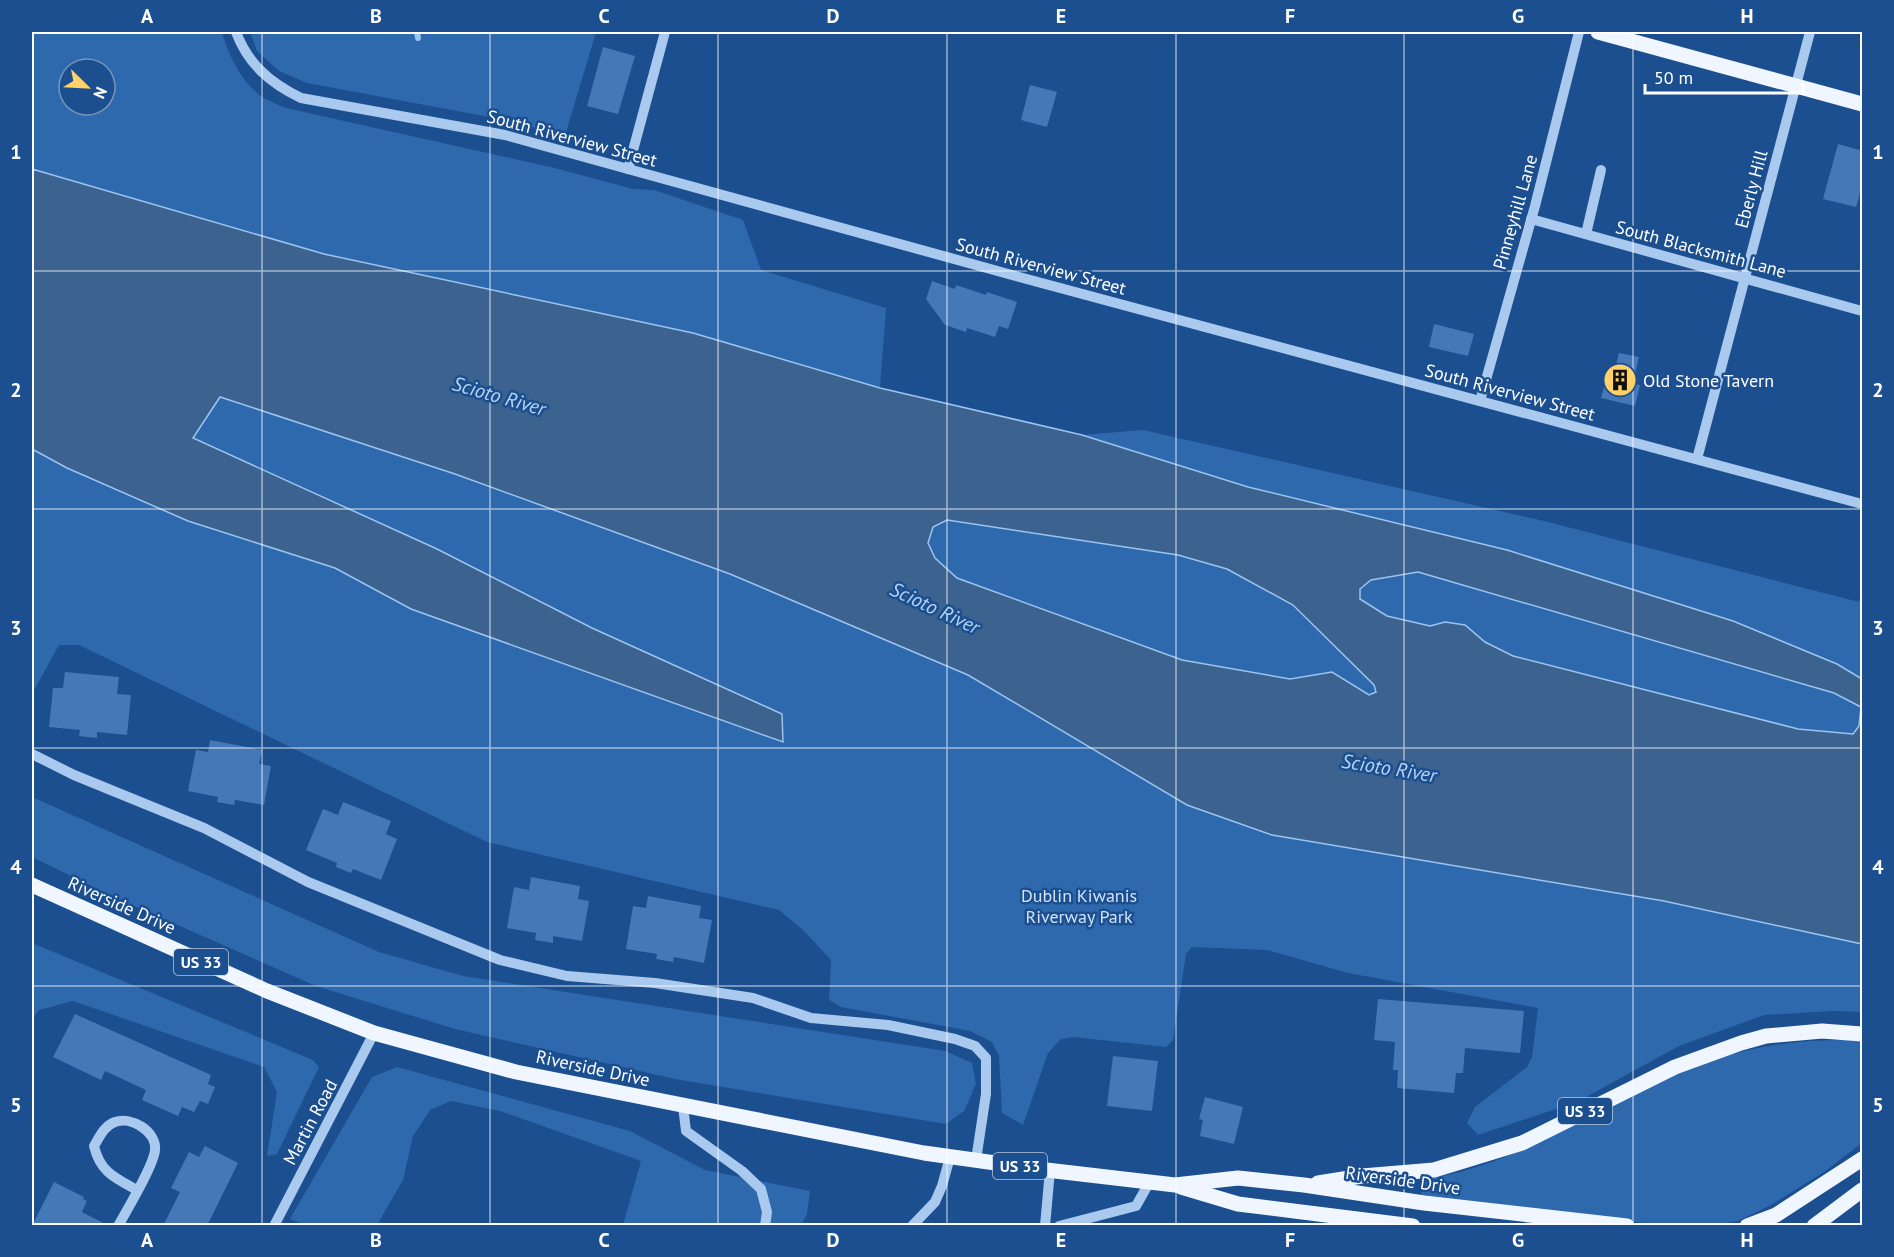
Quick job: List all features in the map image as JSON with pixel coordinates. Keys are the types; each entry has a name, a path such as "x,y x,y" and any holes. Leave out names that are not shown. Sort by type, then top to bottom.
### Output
{"main road":[{"path":"1603,32 1863,104"},
{"name":"Riverside Drive","path":"32,885 267,991 374,1033 516,1072 950,1157 1175,1185 1238,1178 1304,1185 1424,1203 1627,1226"},
{"name":"US 33","path":"1304,1185 1362,1176 1434,1170 1522,1143 1675,1067 1766,1036 1822,1031 1863,1034"},
{"path":"1747,1226 1776,1215 1863,1158"},
{"name":"Riverside Drive","path":"1175,1185 1238,1204 1413,1226"},
{"path":"1814,1226 1863,1190"}],"street":[{"name":"South Riverview Street","path":"236,32 249,58 261,72 280,88 301,98 505,135 1012,275 1863,504"},
{"path":"628,169 665,32"},
{"name":"Pinneyhill Lane","path":"1480,401 1531,219 1579,32"},
{"name":"Eberly Hill","path":"1697,459 1810,32"},
{"path":"1586,234 1601,170"},
{"name":"South Blacksmith Lane","path":"1531,219 1863,311"},
{"path":"32,754 74,775 204,828 308,882 500,960 567,976 655,983 753,998 812,1018 888,1025 955,1039 975,1046 986,1058 986,1094 976,1160"},
{"name":"Martin Road","path":"274,1226 374,1033"},
{"path":"683,1106 686,1131 742,1171 761,1189 767,1212 765,1226"},
{"path":"118,1226 137,1190 156,1149 151,1135 138,1124 125,1120 114,1122 103,1130 94,1146 97,1160 111,1176 137,1190"},
{"path":"912,1226 936,1202 950,1157"},
{"path":"1045,1226 1050,1170"},
{"path":"1059,1226 1136,1206 1149,1183"}],"green space":[{"path":"32,32 222,32 232,60 249,85 264,98 286,108 555,168 633,189 654,190 743,220 761,270 886,308 880,388 693,333 324,254 32,169"},
{"path":"250,32 596,32 565,136 500,119 307,83 279,71 257,51"},
{"name":"Dublin Kiwanis Riverway Park","path":"220,397 455,474 730,574 968,675 1187,805 1664,901 1862,944 1862,1012 1833,1011 1764,1015 1679,1046 1577,1102 1478,1135 1467,1123 1475,1107 1527,1067 1532,1057 1538,1008 1348,973 1267,950 1192,947 1186,954 1173,1040 1166,1047 1073,1037 1061,1039 1048,1053 1023,1125 1002,1113 999,1056 992,1042 970,1031 841,1007 829,1000 831,960 803,930 779,910 487,842 79,645 59,645 32,694 32,449 67,468 188,521 335,568 411,609 782,742 592,628 437,549 193,438"},
{"path":"1143,430 1544,521 1859,602 1862,591 1862,679 1837,664 1082,435"},
{"path":"947,520 1178,555 1227,569 1293,605 1374,685 1376,692 1369,695 1332,672 1290,679 1182,660 957,578 935,558 928,543 933,527"},
{"path":"1418,572 1834,693 1861,707 1859,726 1853,734 1798,729 1513,656 1485,642 1465,625 1445,622 1430,626 1387,616 1360,599 1360,589 1371,580"},
{"path":"32,797 379,952 463,976 945,1051 972,1063 976,1084 964,1111 946,1124 675,1079 455,1029 316,986 116,898 32,857"},
{"path":"32,943 313,1060 319,1067 277,1154 267,1156 277,1092 264,1067 73,1001 39,1010 32,1019"},
{"path":"1862,1041 1862,1143 1824,1172 1769,1206 1738,1221 1717,1224 1661,1224 1421,1198 1421,1180 1486,1164 1516,1152 1665,1079 1709,1061 1775,1045"},
{"path":"397,1067 630,1131 705,1170 810,1191 807,1214 801,1225 623,1225 641,1161 500,1111 451,1101 430,1110 413,1136 403,1180 377,1225 306,1225 290,1219 372,1077"}],"water":[{"name":"Scioto River","path":"32,169 324,254 693,333 880,388 1082,435 1248,487 1507,550 1733,621 1837,664 1862,679 1862,944 1664,901 1272,835 1187,805 968,675 730,574 455,474 220,397 193,438 437,549 592,628 782,714 783,742 411,609 335,568 188,521 67,468 32,449","holes":["947,520 1178,555 1227,569 1293,605 1374,685 1376,692 1369,695 1332,672 1290,679 1182,660 957,578 935,558 928,543 933,527","1418,572 1834,693 1861,707 1859,726 1853,734 1798,729 1513,656 1485,642 1465,625 1445,622 1430,626 1387,616 1360,599 1360,589 1371,580"]}],"building":[{"path":"603,47 635,56 618,114 587,106"},
{"path":"1030,85 1057,92 1047,127 1021,120"},
{"path":"1838,144 1863,151 1863,183 1856,207 1823,199"},
{"path":"932,281 955,289 956,285 986,295 987,292 1017,302 1008,329 999,326 995,337 967,328 966,332 945,325 926,299"},
{"path":"1434,324 1474,334 1468,356 1429,347"},
{"name":"Old Stone Tavern","path":"1619,353 1639,357 1633,383 1640,385 1635,406 1601,398 1607,376 1613,378"},
{"path":"65,672 119,677 117,694 131,695 127,735 97,732 97,738 79,736 80,730 49,727 53,688 63,688"},
{"path":"210,740 262,750 259,764 271,766 264,805 235,800 234,805 217,802 218,797 188,791 196,750 208,752"},
{"path":"343,802 391,821 386,834 397,839 381,880 353,869 351,873 336,867 337,863 306,850 323,809 338,815"},
{"path":"531,877 580,886 578,899 589,901 582,941 553,936 553,943 535,940 536,933 507,928 514,887 529,890"},
{"path":"648,896 701,906 699,918 712,920 704,963 674,957 673,962 656,959 657,954 626,949 633,906 646,908"},
{"path":"1378,999 1524,1011 1520,1053 1465,1048 1463,1073 1456,1073 1454,1093 1397,1088 1398,1070 1393,1070 1395,1042 1374,1040"},
{"path":"75,1014 211,1075 208,1084 215,1087 208,1104 200,1101 194,1112 182,1107 178,1116 142,1100 146,1090 105,1071 101,1080 53,1057"},
{"path":"1113,1056 1158,1061 1152,1111 1107,1106"},
{"path":"1205,1097 1243,1107 1234,1144 1200,1136 1203,1120 1199,1119"},
{"path":"205,1146 238,1163 207,1226 163,1226 180,1192 171,1188 189,1152 199,1157"},
{"path":"54,1182 84,1197 83,1199 87,1201 82,1212 109,1226 32,1226"}],"waterway":[{"path":"417,32 418,38"}],"place":[{"name":"Old Stone Tavern","path":"1620,380"}]}
